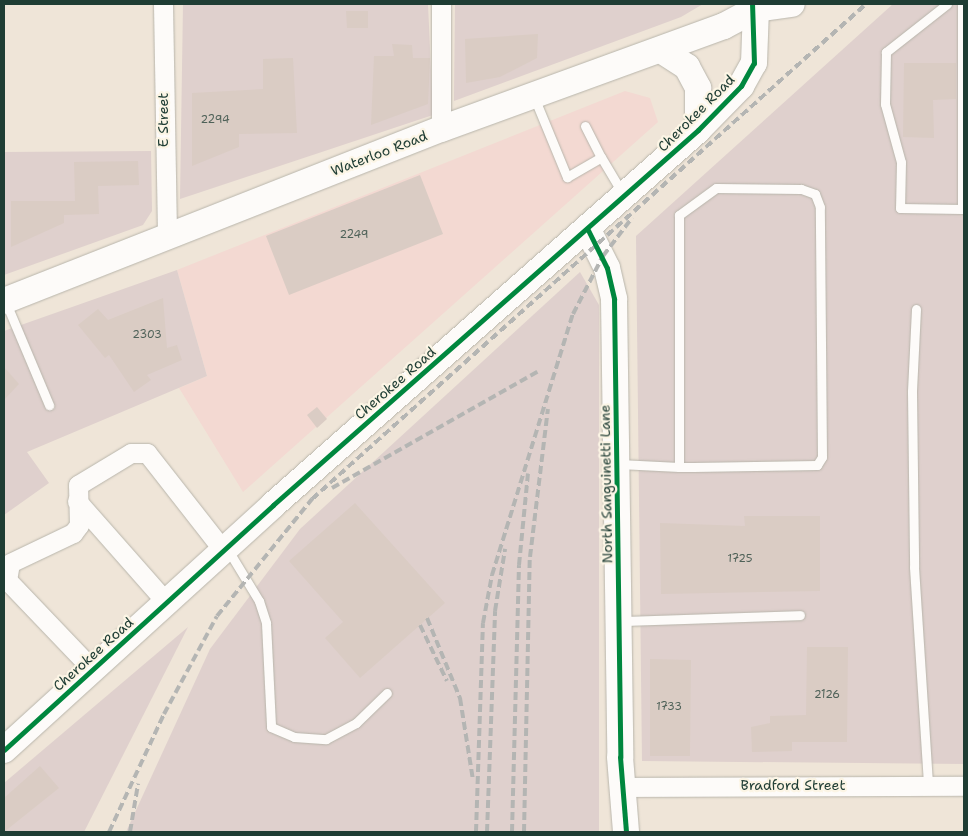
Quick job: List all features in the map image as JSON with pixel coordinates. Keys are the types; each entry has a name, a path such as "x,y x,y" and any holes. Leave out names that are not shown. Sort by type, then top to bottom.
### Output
{"street":[{"name":"E Street","path":"163,4 167,236"},
{"path":"441,4 441,129"},
{"name":"Waterloo Road","path":"4,301 441,129 661,50 756,6 792,4"},
{"name":"Cherokee Road","path":"4,750 225,549 588,230 698,130 741,86 754,63 756,6"},
{"path":"661,50 687,68 698,88 702,105 698,130"},
{"name":"North Sanguinetti Lane","path":"588,230 607,268 614,299 623,787 626,832"},
{"path":"93,670 7,580 10,564 73,533 79,525 78,485 131,453 147,453 225,549"},
{"path":"77,501 166,602"},
{"name":"Bradford Street","path":"623,787 964,786"}],"lane":[{"path":"947,4 886,52 885,104 901,162 900,208 962,209 962,4"},
{"path":"534,96 567,177 601,157"},
{"path":"585,126 625,196"},
{"path":"616,464 679,466 817,465 822,457 820,207 815,194 801,189 716,188 679,215 679,466"},
{"path":"4,301 49,405"},
{"path":"916,309 912,392 914,567 928,785"},
{"path":"225,549 259,601 266,623 272,727 294,737 326,739 356,723 387,693"},
{"path":"620,621 800,615"}],"shaded area":[{"path":"183,4 428,4 433,115 180,199"},
{"path":"455,4 703,4 681,17 454,101"},
{"path":"893,4 964,4 964,764 642,761 636,236"},
{"path":"625,91 650,98 658,122 243,492 179,388 207,376 177,270"},
{"path":"151,151 152,211 143,225 4,275 4,152"},
{"path":"177,270 207,376 27,452 49,483 4,515 4,331"},
{"path":"580,272 599,305 599,832 126,832 210,649 300,529"},
{"path":"188,627 84,832 4,832 4,783"}],"building":[{"path":"346,11 368,11 368,28 347,28"},
{"path":"538,34 537,58 500,77 466,83 465,39"},
{"path":"392,44 412,45 413,58 430,58 428,104 371,125 374,56 394,56"},
{"path":"293,58 297,133 239,134 239,147 192,166 192,93 263,89 263,59"},
{"path":"904,63 956,63 956,99 933,100 934,138 903,137"},
{"path":"138,161 139,185 98,186 99,214 64,215 64,223 11,247 11,201 75,201 74,162"},
{"path":"420,175 443,234 289,295 266,236"},
{"path":"163,298 167,348 177,345 182,360 147,375 151,380 134,392 109,355 105,358 78,325 98,309 108,320"},
{"path":"4,367 19,384 4,400"},
{"path":"317,407 327,419 317,428 307,415"},
{"path":"355,503 445,603 360,678 325,638 343,622 289,561"},
{"path":"744,516 820,516 820,591 661,594 660,523 745,526"},
{"path":"807,647 848,647 847,742 792,742 792,751 752,752 751,727 770,723 770,716 806,715"},
{"path":"650,659 691,660 690,756 650,756"},
{"path":"40,766 59,788 4,832 4,798"}],"railway":[{"path":"109,832 164,714 217,616 312,499 866,4"},
{"path":"476,832 483,623 492,575 573,314 603,256 632,218"},
{"path":"332,488 539,371"},
{"path":"524,832 530,557 548,409"},
{"path":"512,832 519,565 528,473"},
{"path":"487,832 495,611 505,549"},
{"path":"427,618 460,698 473,780"},
{"path":"420,625 447,681"},
{"path":"130,832 138,784"}],"cycle path":[{"path":"4,750 273,505 698,130 741,86 754,63 752,4"},
{"path":"588,230 607,268 614,299 620,757 626,832"}]}
